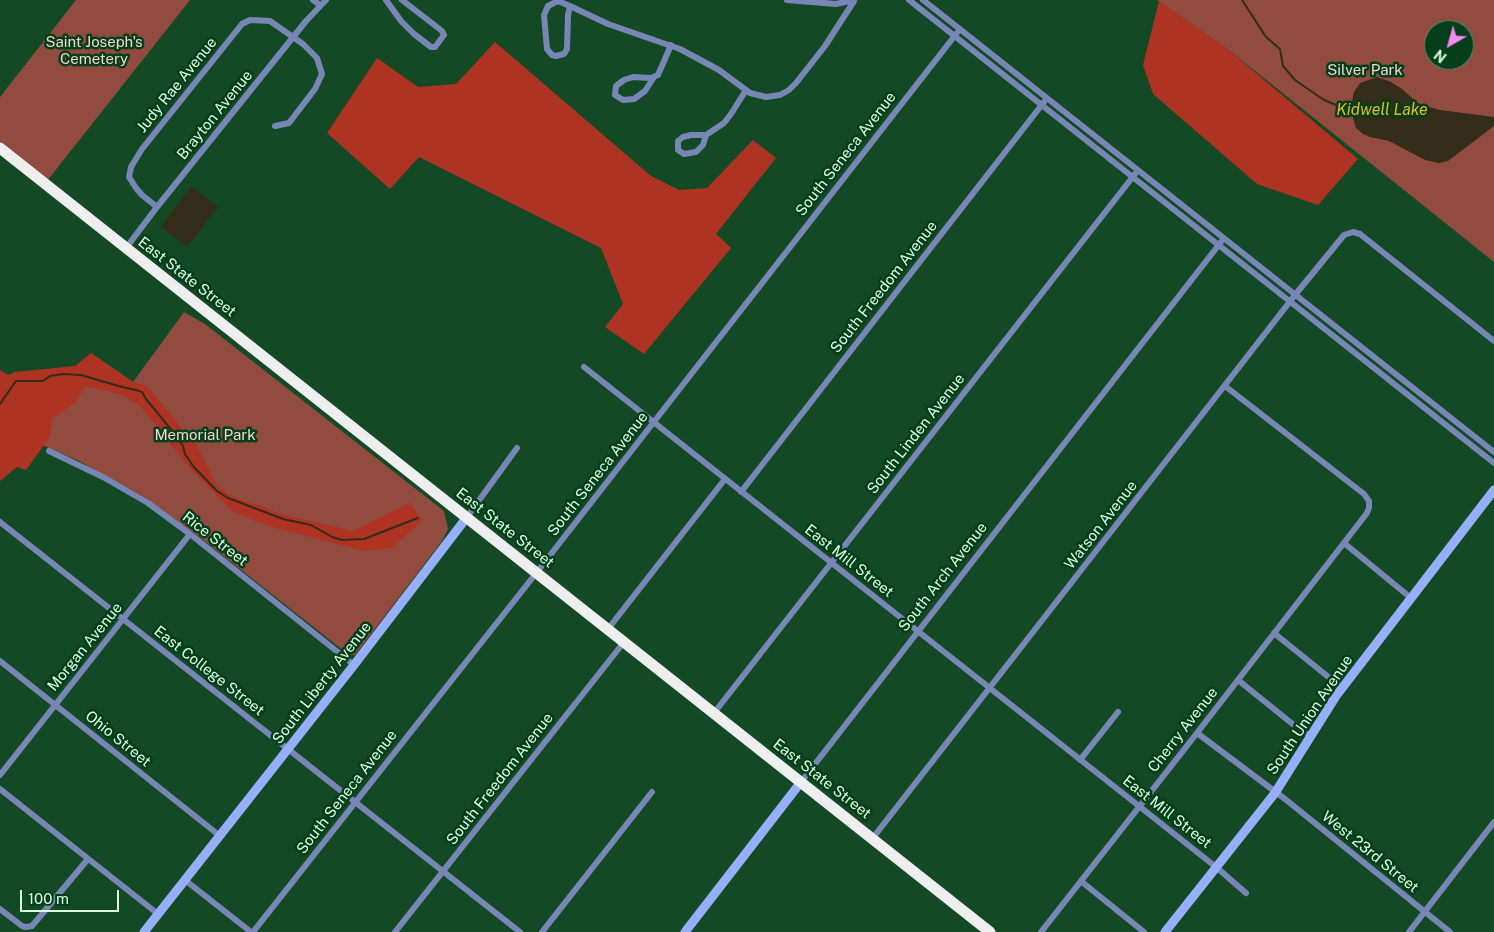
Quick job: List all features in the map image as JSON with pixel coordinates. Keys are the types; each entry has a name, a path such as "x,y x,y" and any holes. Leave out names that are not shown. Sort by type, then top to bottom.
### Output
{"highway":[{"name":"East State Street","path":"0,148 990,932"}],"street":[{"path":"313,0 320,5"},
{"name":"Brayton Avenue","path":"126,248 293,37 326,0"},
{"path":"386,0 401,21 414,34 431,47 435,47 444,35 442,31 402,0"},
{"path":"787,0 830,4 855,0"},
{"path":"570,6 567,49 564,54 556,56 547,49 544,15 548,6 554,2 562,2 608,24 671,45 707,63 746,90 766,97 776,96 789,90 825,46 855,0"},
{"path":"909,0 1494,463"},
{"path":"922,10 925,2 1494,452"},
{"name":"Judy Rae Avenue","path":"157,207 142,196 129,177 131,167 153,135 242,24 250,20 270,21 293,37"},
{"name":"South Seneca Avenue","path":"252,932 537,572 960,29"},
{"path":"276,126 288,123 315,89 322,74 317,58 304,44 293,37"},
{"path":"654,77 633,77 624,80 616,86 615,95 623,100 634,99 644,91 660,71 671,45"},
{"path":"706,135 703,144 696,152 684,154 678,150 678,141 683,137 706,135 720,126 732,114 746,90"},
{"name":"South Freedom Avenue","path":"741,492 1047,98"},
{"path":"1088,142 1094,135"},
{"name":"South Linden Avenue","path":"714,713 1138,170"},
{"path":"1181,216 1187,209"},
{"name":"Watson Avenue","path":"872,838 1338,240 1346,233 1360,234 1494,341"},
{"name":"South Arch Avenue","path":"689,931 801,782 1224,239"},
{"path":"1256,275 1261,268"},
{"path":"1334,336 1339,329"},
{"path":"1374,369 1380,362"},
{"name":"East Mill Street","path":"584,367 1216,867 1246,893"},
{"name":"Cherry Avenue","path":"1041,932 1198,733 1367,513 1370,503 1364,494 1225,386"},
{"path":"1416,402 1422,394"},
{"path":"1457,434 1463,427"},
{"name":"South Liberty Avenue","path":"144,932 354,665 517,448"},
{"name":"Rice Street","path":"49,451 84,467 148,503 190,534 354,665"},
{"path":"608,629 725,479"},
{"name":"South Union Avenue","path":"1165,932 1275,793 1342,688 1494,490"},
{"name":"East College Street","path":"0,522 520,932"},
{"name":"Morgan Avenue","path":"0,775 54,704 190,534"},
{"path":"1344,543 1411,598"},
{"path":"1274,633 1342,688"},
{"name":"South Freedom Avenue","path":"395,932 624,642"},
{"name":"Ohio Street","path":"0,661 220,836"},
{"path":"1238,680 1300,730 1311,736"},
{"path":"1080,760 1118,712"},
{"name":"West 23rd Street","path":"1198,733 1450,932"},
{"path":"0,789 158,914"},
{"path":"542,932 652,792"},
{"path":"1409,932 1494,822"},
{"path":"0,909 22,926 32,926 88,859"},
{"path":"185,880 252,932"},
{"path":"1082,882 1144,932"}],"green space":[{"name":"Saint Joseph's Cemetery","path":"76,0 190,0 47,181 0,143 0,97"},
{"name":"Silver Park","path":"1157,0 1494,0 1494,262 1230,51"},
{"name":"Memorial Park","path":"184,312 205,324 444,511 448,529 442,541 355,655 349,655 193,532 142,496 79,461 24,437 91,353 133,382"}],"shaded area":[{"path":"1159,1 1230,51 1358,159 1318,205 1257,184 1153,94 1143,65"},
{"path":"495,42 651,176 679,190 707,188 753,140 776,158 716,234 731,248 644,354 605,327 623,304 601,248 419,157 390,189 327,133 377,58 418,87 456,84"},
{"path":"91,353 133,382 147,386 184,432 195,441 217,486 228,494 280,514 353,531 409,503 423,520 392,548 364,551 268,526 232,511 188,466 140,406 120,394 85,386 76,402 52,419 50,437 26,470 17,467 0,481 0,370 8,375 15,372 75,366"}],"water":[{"name":"Kidwell Lake","path":"1377,77 1391,82 1402,89 1419,104 1440,110 1494,117 1494,126 1448,161 1439,163 1425,160 1389,141 1370,137 1356,128 1351,111 1353,109 1352,102 1354,92 1360,83"},
{"path":"191,186 218,207 187,247 161,227"}],"waterway":[{"path":"1242,0 1266,37 1280,49 1283,66 1295,80 1324,100 1351,111"},
{"path":"0,404 16,381 43,381 50,376 63,374 81,375 142,392 183,446 185,454 193,466 217,491 228,498 283,519 311,525 332,537 342,540 364,539 418,518"}]}
